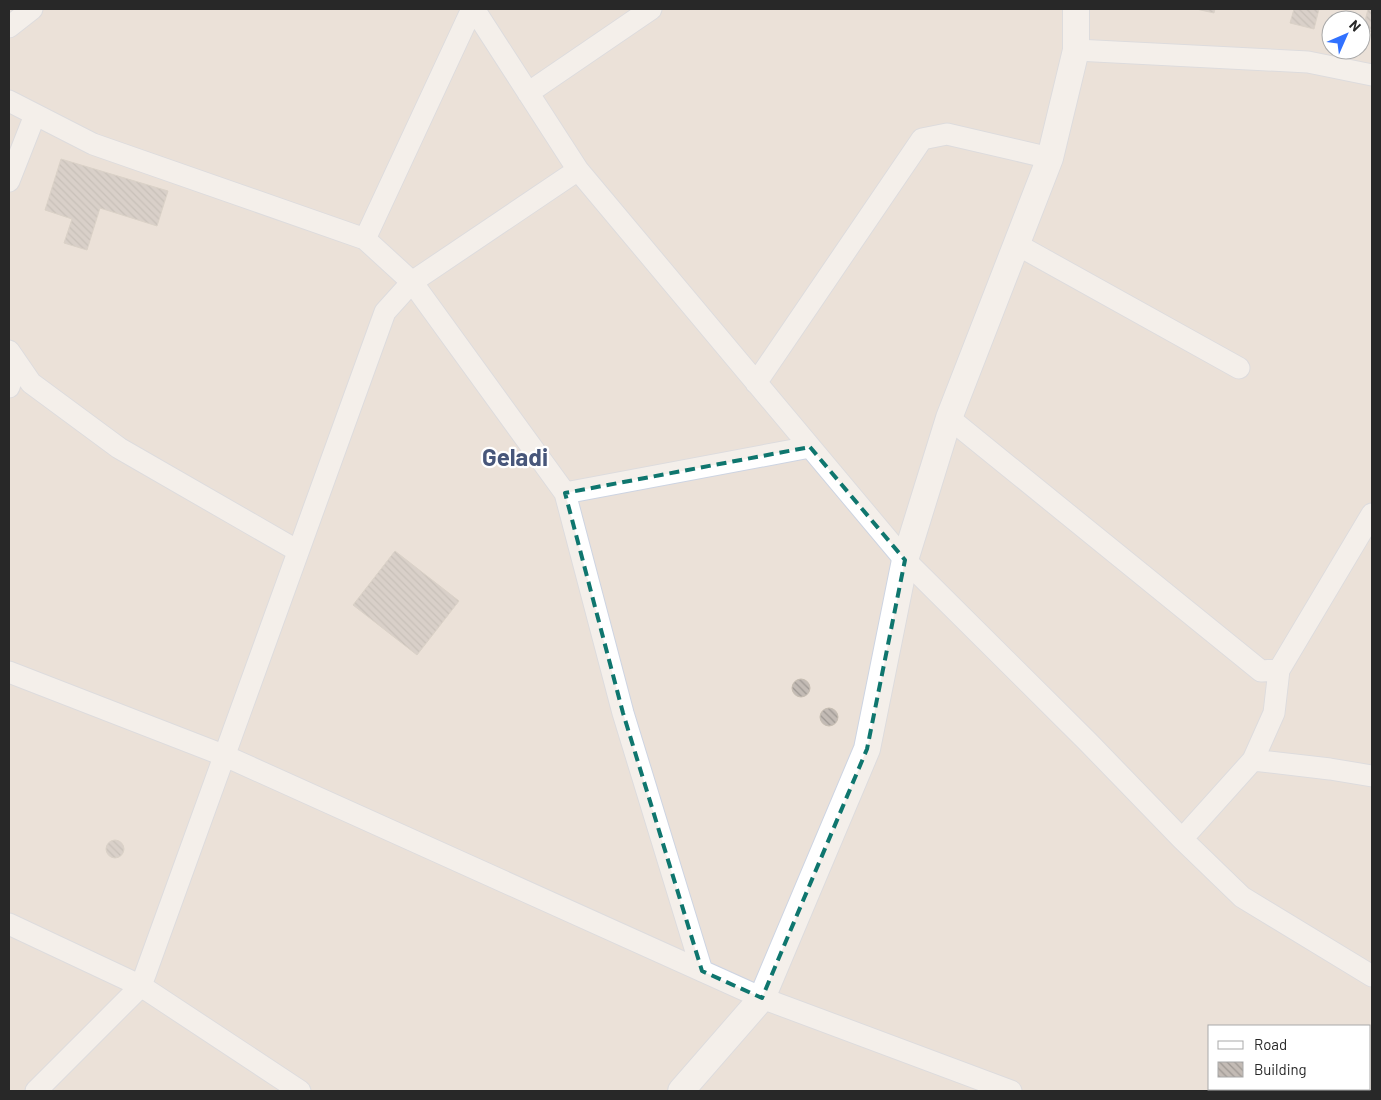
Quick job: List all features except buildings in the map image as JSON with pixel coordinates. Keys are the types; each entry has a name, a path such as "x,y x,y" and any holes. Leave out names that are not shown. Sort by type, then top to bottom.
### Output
{"street":[{"path":"9,27 32,9"},
{"path":"473,9 578,170 904,560 1242,898 1372,976"},
{"path":"365,239 473,9"},
{"path":"528,93 650,9"},
{"path":"681,1091 762,998 867,749 904,560 949,418 1050,158 1076,50 1076,9"},
{"path":"1076,50 1308,62 1372,75"},
{"path":"9,101 93,144 365,239 412,282 564,493 623,713 702,971"},
{"path":"9,181 35,115"},
{"path":"756,383 922,139 947,134 1050,158"},
{"path":"36,1091 141,986 223,755 385,312 412,282 578,170"},
{"path":"1016,244 1239,368"},
{"path":"13,357 30,383 119,448 298,551"},
{"path":"9,387 13,357"},
{"path":"949,418 1261,671 1278,670"},
{"path":"564,493 810,447"},
{"path":"1182,839 1253,760 1274,713 1278,670 1372,514"},
{"path":"9,672 223,755 762,998 1011,1091"},
{"path":"1253,760 1372,776"},
{"path":"9,924 141,986 300,1091"}],"highlighted area":[{"path":"810,447 905,560 867,749 762,998 702,971 623,713 565,493"}],"district":[{"name":"Geladi","path":"515,456"}]}
